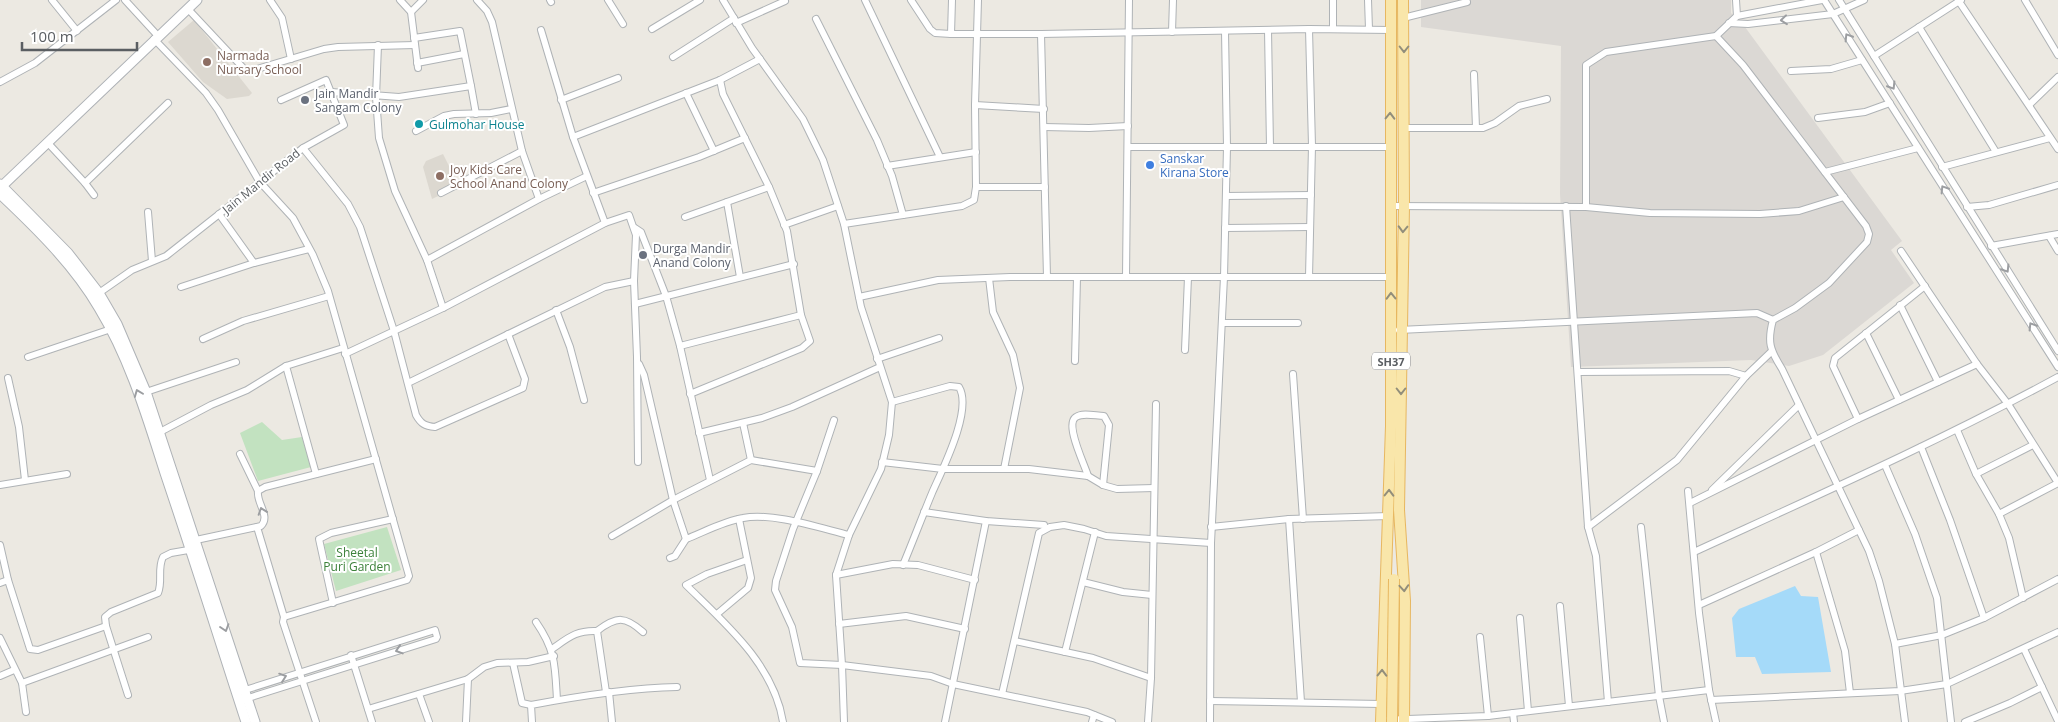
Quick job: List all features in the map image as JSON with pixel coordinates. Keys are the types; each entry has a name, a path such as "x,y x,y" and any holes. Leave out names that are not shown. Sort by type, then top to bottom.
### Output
{"main road":[{"name":"SH37","path":"1385,721 1381,704 1389,516 1391,0"},
{"path":"1403,0 1404,206 1399,510 1405,601 1404,720"},
{"path":"1387,554 1394,579"},
{"path":"1385,721 1394,579 1402,558"}],"street":[{"path":"52,0 77,31"},
{"path":"0,82 35,63 116,0"},
{"path":"125,0 156,38 206,93 260,182 293,218 309,248 329,296 409,576 407,580 284,617"},
{"path":"0,188 196,0"},
{"path":"270,0 282,18 290,60"},
{"path":"400,0 411,12 418,66 464,54"},
{"path":"411,12 424,0"},
{"path":"477,0 487,11 492,22 522,151 539,199"},
{"path":"608,0 623,24"},
{"path":"652,29 700,0"},
{"path":"723,0 760,59 803,119 823,160 844,224 859,297 892,402 889,435 881,469 849,535 836,575 844,722"},
{"path":"864,0 940,157"},
{"path":"911,0 930,29 935,33 977,35 1128,33 1309,28 1391,30"},
{"path":"951,34 952,0"},
{"path":"844,224 962,206 974,200 976,187 975,105 978,0"},
{"path":"1126,277 1129,0"},
{"path":"1172,32 1173,0"},
{"path":"1333,0 1333,28"},
{"path":"1368,0 1368,29"},
{"path":"1736,0 1737,16"},
{"path":"1586,207 1586,65 1606,52 1716,36 1737,16 1823,0 2058,367"},
{"path":"1839,0 2058,351"},
{"path":"1728,24 1748,24 1833,14 1846,10 1864,0"},
{"path":"1874,56 1959,0 2030,104 2058,149"},
{"path":"2025,0 2058,55"},
{"path":"673,57 735,21 785,1"},
{"path":"1403,18 1467,2"},
{"path":"188,9 247,72 338,47 415,42 460,31 476,114"},
{"path":"816,19 877,140 903,216"},
{"path":"1919,27 1996,152"},
{"path":"1309,28 1312,146 1309,277"},
{"path":"541,30 573,137 605,223"},
{"path":"1268,30 1270,147"},
{"path":"1210,722 1210,543 1222,323 1226,196 1225,31"},
{"path":"1042,34 1047,277"},
{"path":"1716,36 1743,65 1866,226 1869,234 1867,242 1829,283 1795,308 1773,320 1769,334 1771,352 1799,405 1859,530 1879,582 1895,644 1905,722"},
{"path":"378,45 376,97 379,138 395,191 427,260 443,308"},
{"path":"573,137 720,80 760,59"},
{"path":"1791,71 1831,69 1862,60"},
{"path":"1474,74 1476,128"},
{"path":"2030,104 2058,77"},
{"path":"561,100 618,78"},
{"path":"282,100 326,80 331,92 376,97 412,96 471,86"},
{"path":"690,394 808,345 809,336 802,315 794,264 784,225 769,187 723,94 720,80"},
{"name":"Jain Mandir Road","path":"99,293 132,270 166,256 303,148 344,125 331,92"},
{"path":"686,93 714,151"},
{"path":"1404,128 1476,128 1490,126 1519,106 1547,99"},
{"path":"85,183 168,103"},
{"path":"1818,118 1865,112 1890,103"},
{"path":"975,105 1044,109"},
{"path":"416,131 444,116 511,109"},
{"path":"1044,127 1088,128 1128,126"},
{"path":"594,193 714,151 745,138"},
{"path":"1942,167 1967,162 1996,152 2050,138"},
{"path":"47,142 94,195"},
{"path":"1128,147 1390,147"},
{"path":"303,148 332,182 356,219 394,331 416,415 426,426 435,427 522,388 525,379 508,334"},
{"path":"1825,172 1918,148"},
{"path":"441,193 522,151"},
{"path":"887,166 976,152"},
{"path":"427,260 539,199 587,176"},
{"path":"1967,207 1989,205 2058,186"},
{"path":"685,217 769,187"},
{"path":"976,187 1045,187"},
{"path":"0,188 68,253 99,293 117,324 146,392 160,432 242,696 246,722"},
{"path":"0,188 61,256 89,292 111,328 195,546"},
{"path":"1226,196 1311,195"},
{"path":"1390,206 1566,206 1650,213 1760,214 1799,211 1844,197"},
{"path":"727,202 740,277"},
{"path":"784,225 838,206"},
{"path":"1566,206 1588,527 1596,556 1608,702"},
{"path":"148,212 152,261"},
{"path":"220,214 254,263"},
{"path":"160,432 211,405 247,390 286,366 344,351 394,331 443,308 605,223 629,215 635,228 634,281 638,462"},
{"path":"1225,228 1310,227"},
{"path":"635,228 641,232 666,296 680,346 710,480"},
{"path":"1991,246 2058,234"},
{"path":"2049,236 2058,251"},
{"path":"181,287 254,263 309,248"},
{"path":"1901,251 1977,364 2008,404 2058,483 1998,514"},
{"path":"635,304 794,264"},
{"path":"1074,361 1077,277"},
{"path":"1185,350 1188,277"},
{"path":"859,297 938,280 989,278 1390,277"},
{"path":"989,278 994,312 1014,355 1020,388 1004,469"},
{"path":"408,383 604,287 634,281"},
{"path":"1858,419 1833,366 1835,358 1925,286"},
{"path":"203,339 243,321 329,296"},
{"path":"1900,305 1938,382"},
{"path":"556,310 570,347 584,400"},
{"path":"1391,330 1757,313 1773,320"},
{"path":"680,346 802,315"},
{"path":"1222,323 1298,324"},
{"path":"28,357 111,328"},
{"path":"1866,333 1899,400"},
{"path":"877,359 939,338"},
{"path":"1588,527 1677,460 1746,376 1771,352"},
{"path":"637,361 644,375 673,500 686,539"},
{"path":"146,392 236,362"},
{"path":"1690,503 1858,419 1977,364"},
{"path":"286,366 316,474"},
{"path":"699,433 742,423 792,407 880,367"},
{"path":"1578,372 1729,371 1746,376"},
{"path":"1293,374 1303,519"},
{"path":"8,378 18,427 25,480"},
{"path":"1694,552 1885,465 2058,378"},
{"path":"892,402 950,386 959,386 962,395 960,418 951,452 903,565"},
{"path":"1148,722 1151,678 1156,404"},
{"path":"1708,494 1799,405"},
{"path":"1088,476 1075,442 1072,421 1076,417 1083,415 1104,416 1109,425 1103,485"},
{"path":"834,420 776,581 775,590 792,627 800,663 842,665 931,676 953,684 1094,715 1112,722"},
{"path":"742,423 751,460"},
{"path":"1957,430 1976,474 2009,538 2023,598"},
{"path":"1976,474 2034,445"},
{"path":"1921,447 1950,520 1984,618"},
{"path":"128,695 106,626 105,617 158,593 160,588 160,567 163,557 258,527 264,523 265,516 257,498 258,491 240,454"},
{"path":"258,491 265,487 376,459"},
{"path":"612,536 673,500 751,460 817,471"},
{"path":"882,462 943,469 1029,469 1088,476 1103,485 1117,489 1154,488"},
{"path":"1885,465 1915,534 1937,598 1951,722"},
{"path":"0,485 67,474"},
{"path":"1688,491 1709,690 1716,722"},
{"path":"924,512 986,521 1044,526"},
{"path":"1211,526 1303,519 1389,516"},
{"path":"670,558 674,556 686,539 739,519 759,517 796,522 849,535"},
{"path":"333,603 319,539 331,533 392,519"},
{"path":"716,614 748,588 751,578 739,519"},
{"path":"1289,520 1301,702"},
{"path":"945,722 986,521"},
{"path":"1002,694 1040,533 1050,527 1064,525 1106,536 1210,543"},
{"path":"258,527 284,617 283,622 316,722"},
{"path":"1641,527 1659,696 1664,722"},
{"path":"1699,605 1816,552 1859,530"},
{"path":"1065,652 1095,532"},
{"path":"0,545 8,580 30,649 38,650 106,626"},
{"path":"1816,552 1845,652 1850,693"},
{"path":"748,560 707,574 686,585 747,646 775,691 780,704 783,722"},
{"path":"836,575 893,564 918,565 975,580"},
{"path":"1895,644 1942,636 1984,618 2058,579"},
{"path":"0,583 8,580"},
{"path":"1083,582 1123,592 1152,596"},
{"path":"1560,606 1569,706"},
{"path":"840,624 906,616 965,629"},
{"path":"1520,618 1528,711"},
{"path":"368,709 468,679 484,667 497,663 528,662 553,653 574,634 583,630 596,631 606,624 621,619 631,621 643,632"},
{"path":"536,622 553,653 557,700"},
{"path":"435,630 437,635 436,638 303,681 242,696 300,672 351,655 435,630"},
{"path":"596,631 612,722"},
{"path":"1711,700 1900,691 1947,684 2058,632"},
{"path":"1480,636 1488,716"},
{"path":"22,684 115,651 148,637"},
{"path":"0,638 22,684 26,712"},
{"path":"1015,641 1094,658 1151,678"},
{"path":"2024,649 2058,721"},
{"path":"351,655 372,722"},
{"path":"513,663 518,693 522,703 530,705 647,687 677,687"},
{"path":"0,676 14,670"},
{"path":"466,722 468,679"},
{"path":"1965,722 2042,687"},
{"path":"1385,721 1488,716 1709,690"},
{"path":"419,694 428,722"},
{"path":"242,696 255,722"},
{"path":"1210,701 1381,704"},
{"path":"530,705 532,722"},
{"path":"1513,713 1514,722"},
{"path":"1092,722 1094,715"}],"shaded area":[{"path":"1421,0 1731,0 1731,13 1745,27 1902,241 1891,250 1914,283 1823,355 1789,366 1751,360 1571,367 1560,194 1561,46 1421,27"},
{"name":"Narmada Nursary School","path":"194,20 252,93 249,96 227,99 203,82 168,42"},
{"name":"Joy Kids Care School Anand Colony","path":"443,154 459,186 432,199 423,167 426,161"}],"green space":[{"path":"262,422 282,440 302,437 311,467 258,481 240,433"},
{"name":"Sheetal Puri Garden","path":"387,527 401,570 336,591 324,544"}],"water":[{"path":"1795,586 1801,596 1818,597 1831,672 1762,674 1755,657 1736,657 1732,618 1739,609"}],"place":[{"name":"Narmada Nursary School","path":"207,62"},
{"name":"Jain Mandir Sangam Colony","path":"305,100"},
{"name":"Gulmohar House","path":"419,124"},
{"name":"Sanskar Kirana Store","path":"1150,165"},
{"name":"Joy Kids Care School Anand Colony","path":"440,176"},
{"name":"Durga Mandir Anand Colony","path":"643,255"}]}
